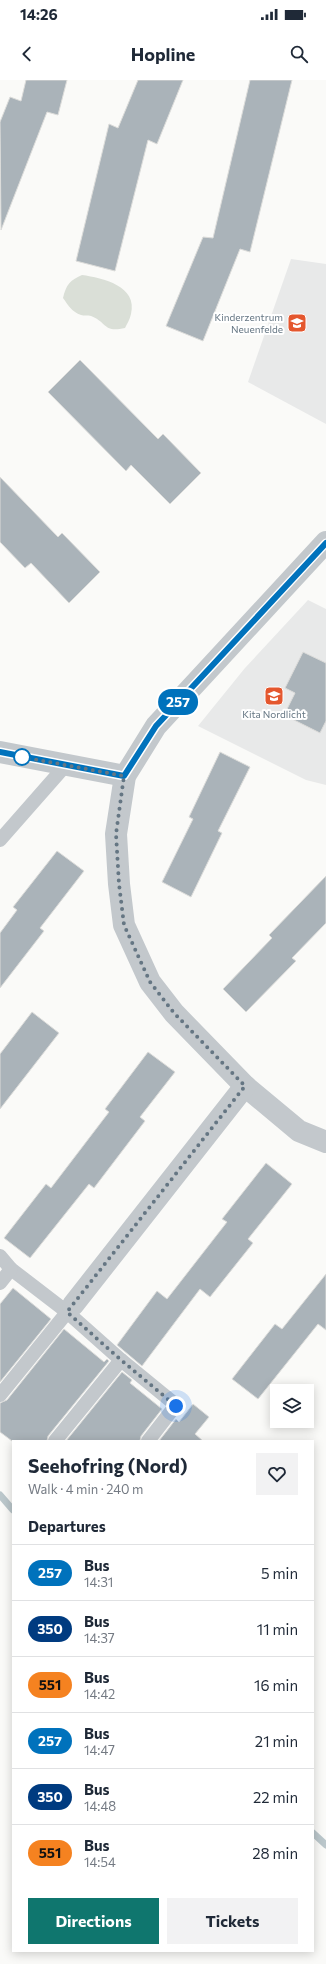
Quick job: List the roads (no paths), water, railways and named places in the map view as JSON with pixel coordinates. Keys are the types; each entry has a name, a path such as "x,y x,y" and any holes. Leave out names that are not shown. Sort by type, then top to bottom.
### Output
{"street":[{"path":"326,542 156,726 124,776 116,834 119,884 124,925 150,982 174,1013 245,1086 298,1131 326,1142"},
{"path":"0,752 124,776"},
{"path":"70,1308 245,1086"}],"lane":[{"path":"0,840 66,765"},
{"path":"0,1256 11,1269 70,1308 121,1360 176,1406 149,1440"},
{"path":"0,1283 11,1269"},
{"path":"0,1395 70,1308"},
{"path":"56,1440 121,1360"}],"waterway":[{"path":"0,1495 12,1509"},
{"path":"314,1834 326,1845"}],"place":[{"name":"Kinderzentrum Neuenfelde","path":"297,323"},
{"name":"Kita Nordlicht","path":"274,696"}]}
